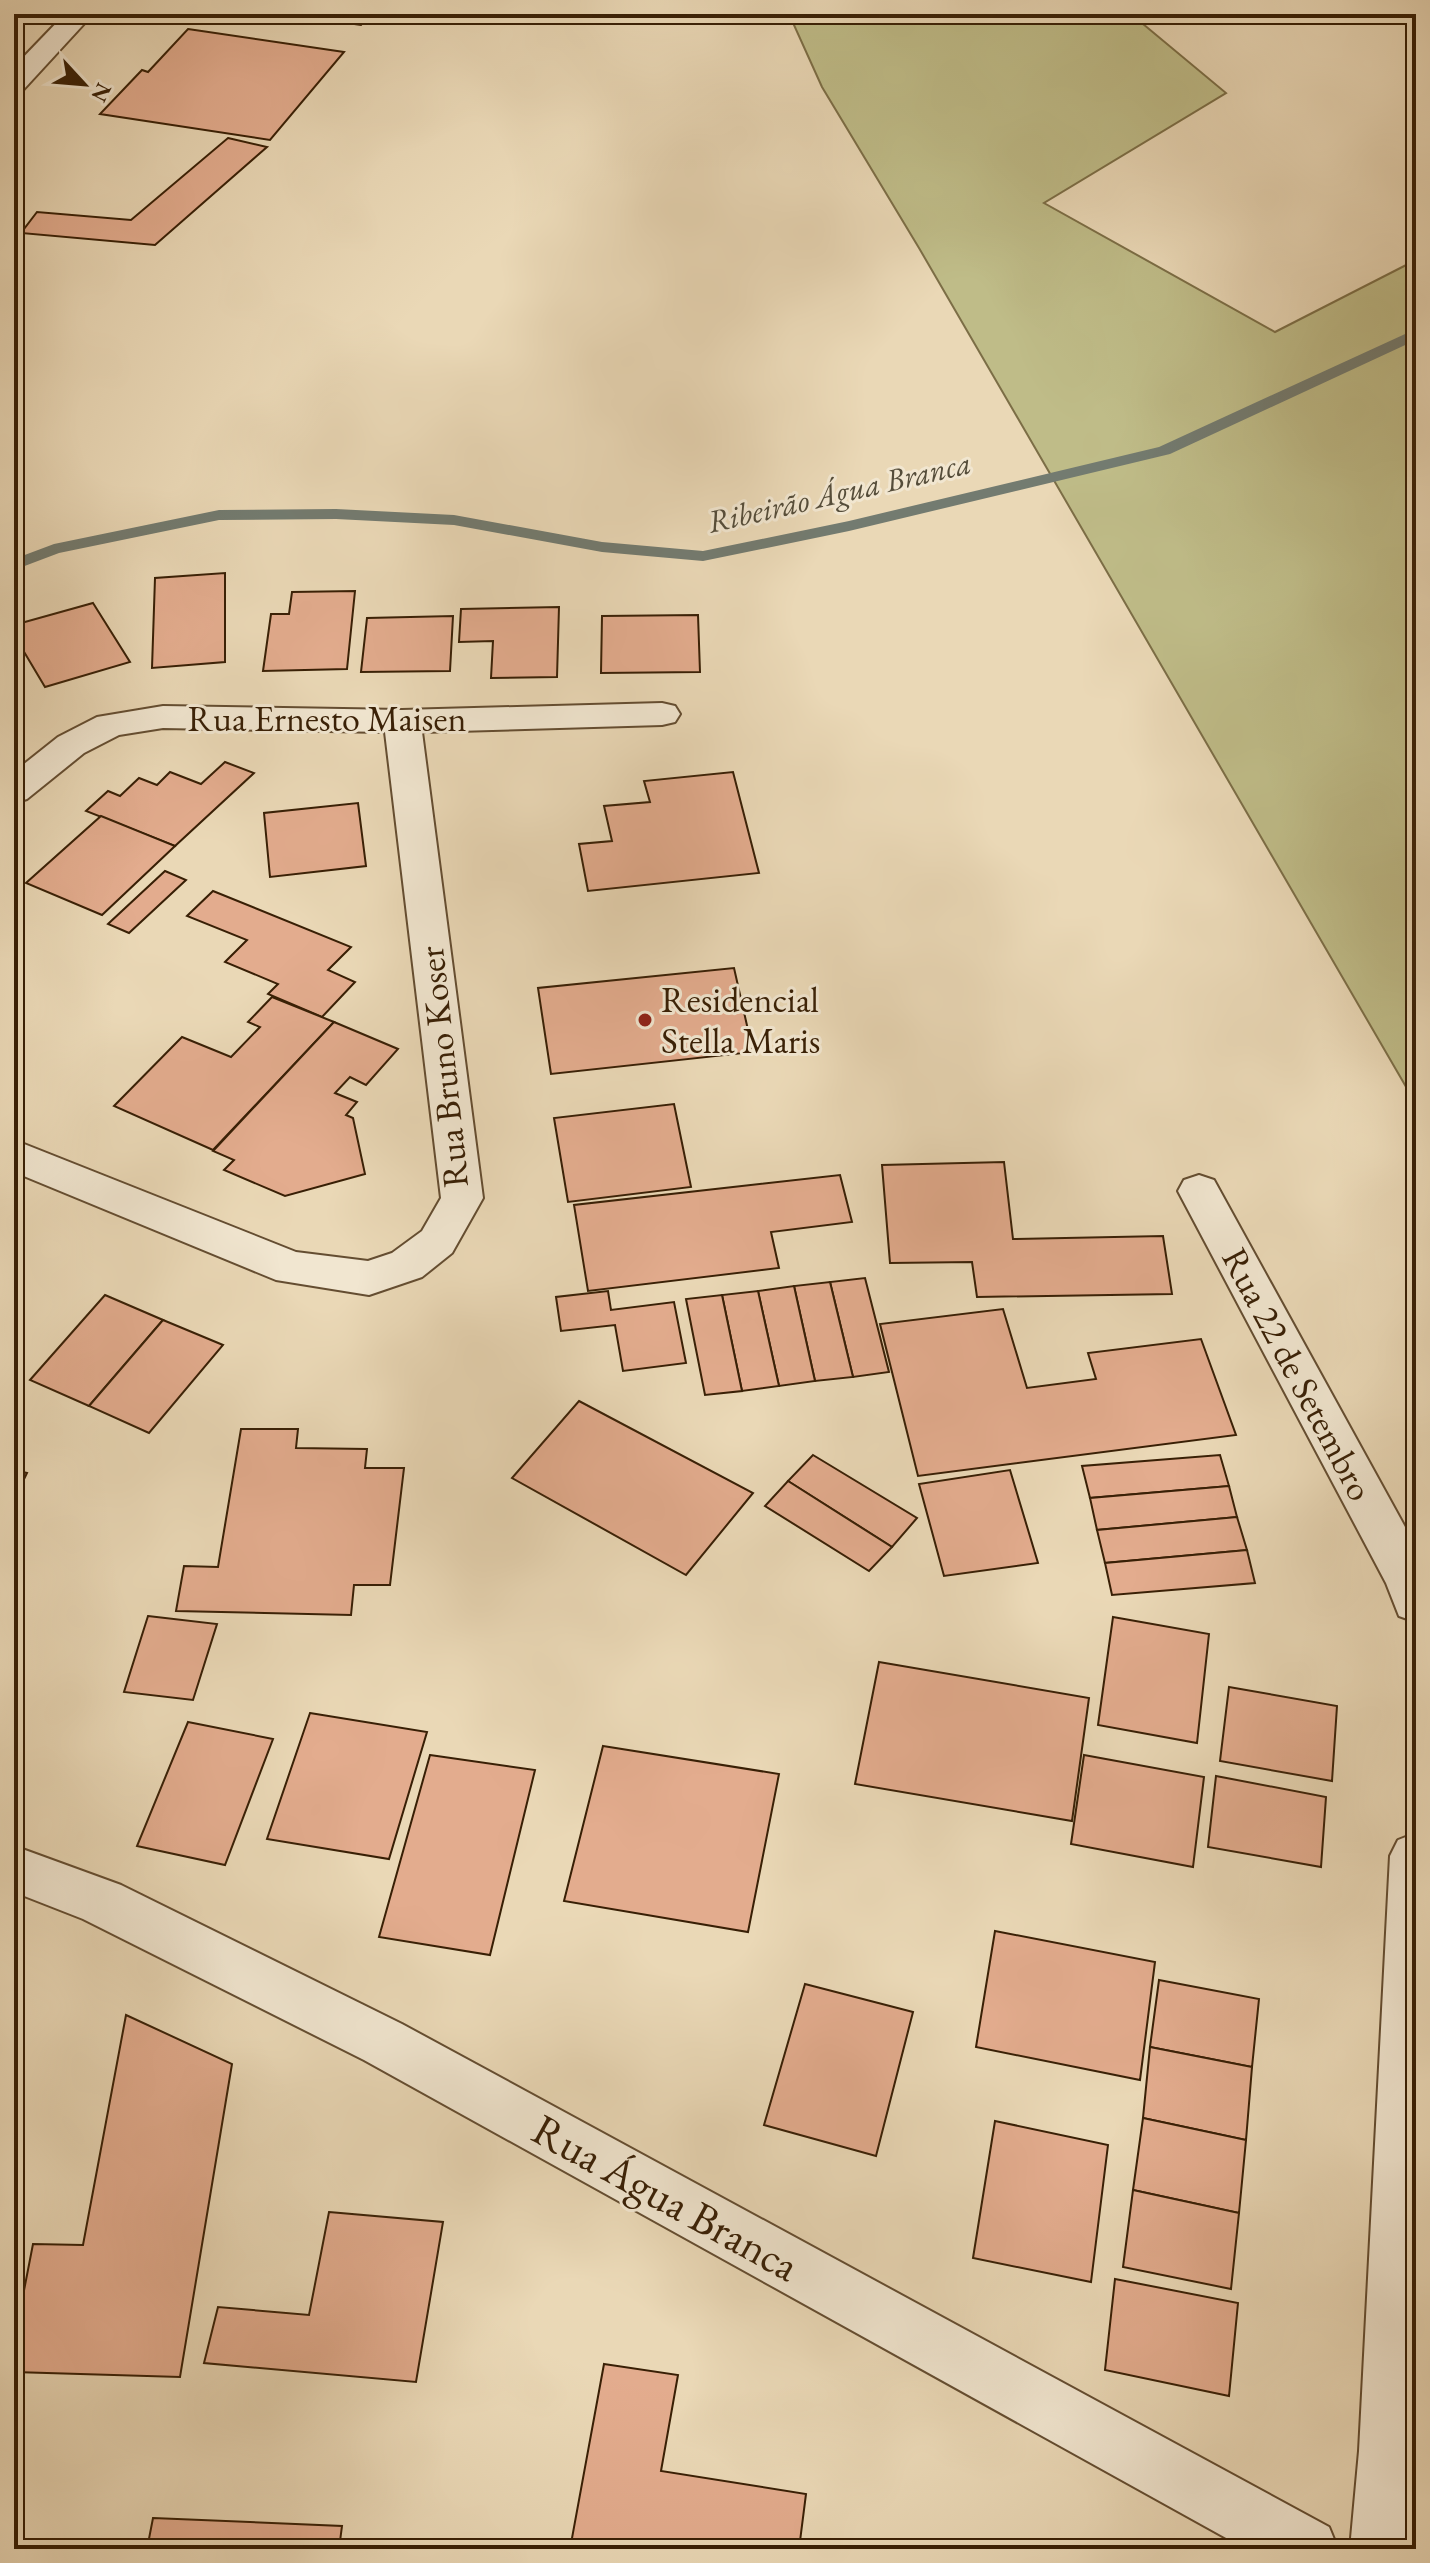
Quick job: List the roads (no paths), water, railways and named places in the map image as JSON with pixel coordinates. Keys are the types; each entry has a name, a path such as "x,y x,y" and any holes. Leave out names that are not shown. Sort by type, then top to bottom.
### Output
{"street":[{"path":"14,83 80,14"},
{"name":"Rua Ernesto Maisen","path":"14,791 71,745 110,725 163,717 402,721 662,714"},
{"name":"Rua Bruno Koser","path":"14,1155 291,1268 369,1278 407,1265 437,1242 462,1198 402,721"},
{"name":"Rua 22 de Setembro","path":"1199,1191 1410,1581 1416,1602"},
{"path":"1381,2549 1390,2436 1416,1856"},
{"name":"Rua Água Branca","path":"14,1869 102,1902 383,2042 1307,2549"}],"waterway":[{"name":"Ribeirão Água Branca","path":"14,565 54,549 219,515 336,514 454,520 602,547 703,556 849,526 1164,451 1416,334"}],"place":[{"name":"Residencial Stella Maris","path":"645,1020"}]}
